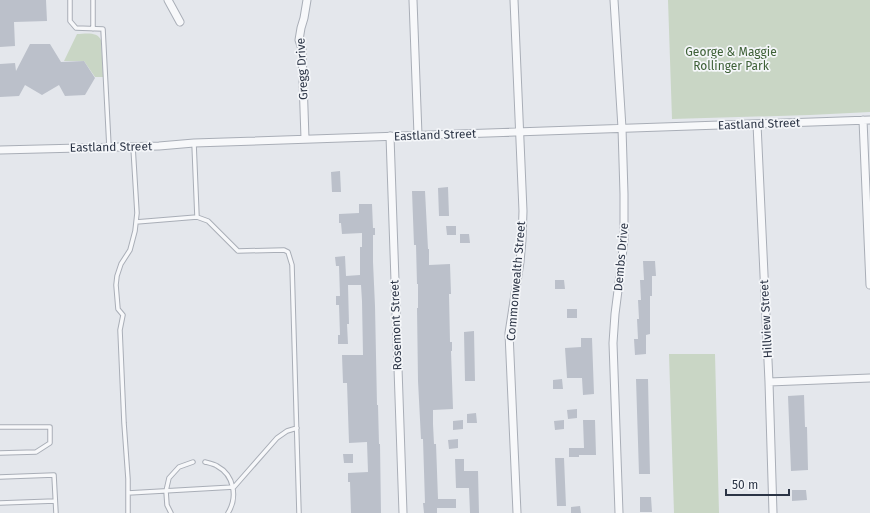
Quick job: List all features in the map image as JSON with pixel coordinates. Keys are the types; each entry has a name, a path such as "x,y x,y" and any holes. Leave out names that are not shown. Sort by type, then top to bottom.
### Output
{"street":[{"path":"168,0 180,22"},
{"name":"Gregg Drive","path":"305,139 302,49 299,40 307,0"},
{"path":"413,0 418,135"},
{"name":"Commonwealth Street","path":"514,0 520,132 522,240 509,333 517,513"},
{"name":"Dembs Drive","path":"614,0 622,128 624,201 624,239 613,343 619,513"},
{"path":"866,120 870,285"},
{"name":"Eastland Street","path":"0,150 109,148 194,143 866,120"},
{"name":"Hillview Street","path":"757,124 769,382 773,513"},
{"name":"Rosemont Street","path":"390,136 403,513"},
{"path":"769,382 870,378"}],"lane":[{"path":"70,0 70,21 76,28 103,29 109,148"},
{"path":"93,0 93,29"},
{"path":"194,143 196,217"},
{"path":"128,513 120,330 123,315 118,309 116,285 121,264 130,250 135,231 137,213 133,147"},
{"path":"136,222 196,217 208,221 238,251 284,250 288,252 292,265 299,513"},
{"path":"0,428 50,427 50,443 36,452 0,453"},
{"path":"128,493 234,487 277,438 287,431 297,428"},
{"path":"171,513 167,505 166,491 169,478 179,467 193,462"},
{"path":"205,462 218,466 228,475 234,487 234,499 228,513"},
{"path":"0,477 54,475 56,513"},
{"path":"0,503 55,500"}],"green space":[{"name":"George & Maggie Rollinger Park","path":"668,0 870,0 870,112 672,119"},
{"path":"77,34 94,34 101,40 103,77 95,77 84,61 64,61"},
{"path":"669,354 715,354 719,513 674,513"}],"building":[{"path":"0,0 46,0 47,21 14,22 15,46 0,47"},
{"path":"30,44 50,44 61,62 84,61 95,78 85,95 65,96 59,85 42,95 25,85 19,96 0,97 0,64 15,63 16,71"},
{"path":"340,171 341,192 332,192 331,172"},
{"path":"448,187 449,216 439,216 438,188"},
{"path":"412,191 425,191 429,265 450,264 451,294 449,294 450,342 452,342 453,409 433,410 433,424 434,444 436,444 438,499 456,499 456,508 437,508 437,513 424,513 423,503 425,503 423,439 421,439 418,381 418,284 416,245 414,245"},
{"path":"359,204 372,204 373,228 375,228 375,235 373,235 373,262 381,513 351,513 350,482 348,482 348,473 368,472 367,442 349,443 347,383 343,383 342,355 363,355 361,285 348,285 348,344 338,344 338,335 340,335 339,305 336,305 336,296 340,296 339,266 336,266 335,257 345,256 346,276 360,275 360,247 362,247 362,233 342,234 341,223 339,223 339,214 359,213"},
{"path":"446,226 456,226 456,235 447,235"},
{"path":"460,234 469,234 470,243 460,243"},
{"path":"643,261 655,261 656,276 652,276 652,296 650,296 650,334 646,335 646,354 635,355 634,339 638,339 638,300 641,300 640,280 644,280"},
{"path":"555,280 564,280 565,289 555,289"},
{"path":"567,309 577,309 577,318 567,318"},
{"path":"474,331 475,381 465,381 464,332"},
{"path":"581,338 592,338 594,394 583,395 582,378 567,378 565,348 581,347"},
{"path":"562,379 563,389 553,389 553,380"},
{"path":"636,379 648,379 650,474 639,474"},
{"path":"804,395 805,427 807,427 808,470 791,471 788,396"},
{"path":"577,409 577,418 568,419 567,410"},
{"path":"476,413 477,423 467,423 467,414"},
{"path":"463,420 463,429 453,430 453,421"},
{"path":"564,420 564,429 555,430 554,421"},
{"path":"583,420 595,420 596,455 579,455 579,457 569,457 569,448 584,448"},
{"path":"458,439 458,448 449,449 448,440"},
{"path":"343,454 353,454 353,463 344,463"},
{"path":"555,458 564,458 566,506 557,506"},
{"path":"455,459 464,459 464,471 478,471 479,513 470,513 469,488 456,488"},
{"path":"792,490 806,490 807,500 792,501"},
{"path":"640,497 651,497 652,512 640,512"},
{"path":"580,506 581,513 571,513 571,507"}]}
